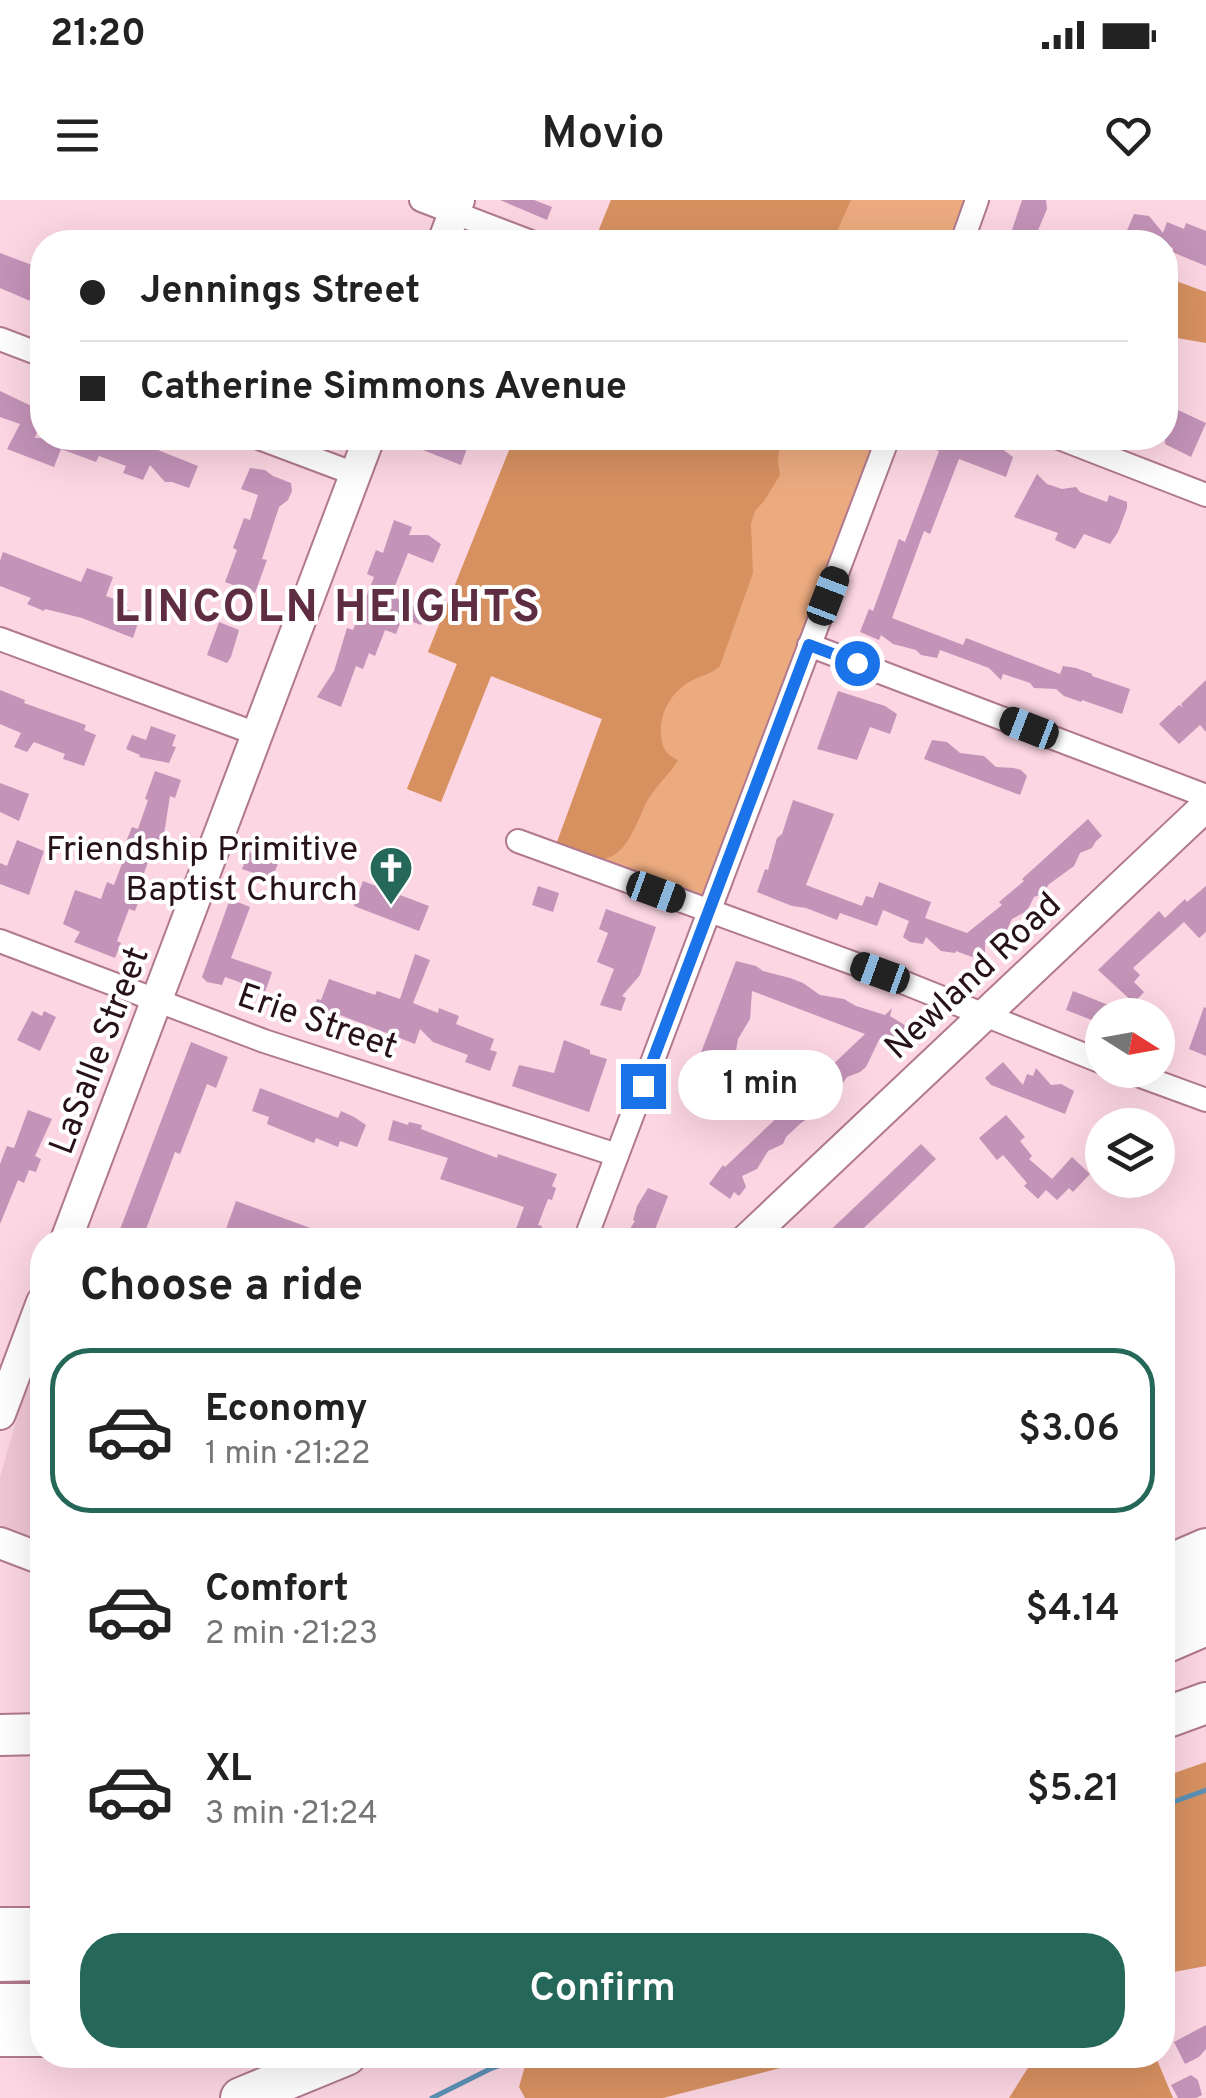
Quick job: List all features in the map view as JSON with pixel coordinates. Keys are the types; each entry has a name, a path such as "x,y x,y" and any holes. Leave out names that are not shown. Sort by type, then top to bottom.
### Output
{"highway":[{"path":"1175,1562 1206,1549"},
{"path":"1175,1597 1206,1584"},
{"path":"1175,1639 1206,1626"},
{"path":"1175,1714 1206,1703"},
{"path":"0,1928 30,1928"},
{"path":"0,1961 30,1960"},
{"path":"0,2004 30,2004"},
{"path":"0,2036 30,2036"},
{"path":"241,2098 314,2068"}],"street":[{"path":"420,200 456,206 506,230"},
{"path":"967,230 978,200"},
{"path":"447,230 456,206"},
{"path":"0,339 30,350"},
{"path":"291,450 355,474"},
{"name":"LaSalle Street","path":"71,1228 364,450"},
{"path":"589,1228 883,450"},
{"path":"1090,450 1206,495"},
{"path":"0,639 257,734"},
{"path":"809,645 1206,796"},
{"name":"Newland Road","path":"759,1228 1206,806"},
{"path":"518,840 880,973 1085,1055"},
{"name":"Erie Street","path":"0,941 264,1041 617,1155"},
{"path":"1173,1088 1206,1100"},
{"path":"0,1414 30,1334"},
{"path":"0,1543 24,1557"}],"shaded area":[{"path":"611,200 964,200 953,230 599,230"},
{"path":"611,200 851,200 837,230 599,230"},
{"path":"1178,282 1206,292 1206,343 1178,338"},
{"path":"509,450 871,450 704,899 556,845 602,719 491,676 441,802 407,789 457,664 428,652"},
{"path":"509,450 779,450 780,475 755,511 751,524 753,573 720,666 684,685 668,703 662,719 662,740 668,753 678,760 649,798 635,828 615,855 594,859 556,845 602,719 491,676 441,802 407,789 457,664 428,652"},
{"path":"30,1373 30,1536 0,1525 0,1477"},
{"path":"1206,1762 1206,1966 1175,1972 1175,1773"},
{"path":"524,2068 780,2068 663,2098 525,2098 519,2087"},
{"path":"1028,2068 1160,2068 1173,2098 1009,2098"}],"building":[{"path":"500,200 534,200 552,207 547,220"},
{"path":"1022,200 1046,200 1047,209 1038,230 1012,230"},
{"path":"1134,214 1149,216 1161,230 1127,230"},
{"path":"1167,222 1184,229 1186,223 1206,231 1206,266 1178,254 1178,230 1164,230"},
{"path":"0,253 30,264 30,301 0,288"},
{"path":"0,391 30,405 30,450 61,450 54,467 7,449 20,424 0,417"},
{"path":"1178,410 1206,423 1191,457 1177,450"},
{"path":"64,450 158,450 198,466 189,488 165,482 150,465 143,480 123,473 126,466 99,456 96,462"},
{"path":"423,450 467,450 461,465"},
{"path":"1004,450 1013,457 1006,477 959,459 930,534 924,531 892,618 963,645 966,638 1060,674 1063,666 1076,668 1130,689 1122,714 1064,696 1056,689 1034,688 1003,674 1001,680 989,668 940,650 937,658 921,655 881,635 879,640 860,632 869,609 873,611 899,539 905,542 939,451"},
{"path":"250,468 265,470 291,483 292,491 279,507 255,593 225,582 244,518 250,520 258,495 241,489"},
{"path":"1037,474 1047,484 1062,489 1076,487 1107,502 1109,495 1127,502 1110,544 1084,534 1075,549 1055,540 1058,533 1014,517"},
{"path":"394,520 412,527 409,535 428,535 441,544 433,563 408,553 391,596 427,611 421,625 402,618 396,634 385,630 375,656 369,653 363,669 356,666 341,707 317,697 334,671 347,628 353,630 374,577 367,574 376,550 383,553"},
{"path":"3,552 81,582 87,568 113,577 106,596 141,614 133,638 82,618 27,604 31,598 0,586"},
{"path":"219,622 239,630 227,663 207,655"},
{"path":"1206,680 1206,732 1200,725 1179,744 1159,724 1179,705 1183,707 1181,704"},
{"path":"0,690 86,725 84,730 96,735 84,766 34,742 27,752 14,747 21,733 0,724"},
{"path":"838,691 885,706 897,714 890,734 870,727 857,760 817,749"},
{"path":"151,726 176,735 169,763 139,757 126,749 132,735 146,740"},
{"path":"932,740 947,742 960,753 984,756 996,767 1021,770 1027,776 1020,795 924,759"},
{"path":"155,771 181,780 175,798 170,796 164,834 159,848 154,846 137,892 141,894 135,911 129,909 115,958 74,942 80,932 63,924 75,890 101,899 107,882 114,885 123,861 119,859 132,827 138,829"},
{"path":"0,783 29,794 19,821 0,812"},
{"path":"793,800 834,814 806,885 862,906 866,896 873,898 879,882 931,902 925,918 967,933 1002,905 999,902 1022,879 1088,819 1102,836 1092,848 1080,853 1074,866 1048,885 1045,893 1034,897 1027,911 1012,919 1000,939 985,944 985,952 972,957 941,951 926,937 923,944 910,942 903,937 909,921 883,910 877,926 840,913 837,920 757,892"},
{"path":"17,840 44,851 29,895 0,884 0,863 7,866"},
{"path":"259,844 282,853 272,879 242,869 249,852 255,854"},
{"name":"Friendship Primitive Baptist Church","path":"363,881 429,906 419,931 354,906"},
{"path":"538,886 559,893 553,912 532,905"},
{"path":"1206,886 1206,932 1199,938 1184,922 1133,968 1140,975 1134,982 1144,992 1139,998 1129,998 1098,970 1159,911 1165,918 1185,899 1187,902"},
{"path":"230,899 250,907 231,958 272,972 264,995 225,977 222,985 202,977"},
{"path":"606,909 656,927 640,975 622,996 626,998 621,1011 600,1005 614,969 597,962 608,933 599,929"},
{"path":"415,954 430,960 413,1003 459,1016 456,1024 494,1039 490,1050 497,1052 490,1071 465,1062 468,1055 433,1042 420,1029 415,1044 340,1015 337,1023 312,1013 329,979 400,999"},
{"path":"736,961 803,983 820,995 844,999 885,1015 892,1008 890,1016 908,1027 908,1035 900,1048 879,1040 866,1067 847,1077 836,1094 822,1100 815,1114 786,1137 783,1144 768,1151 757,1169 742,1176 746,1187 739,1196 734,1192 730,1199 709,1184 723,1165 865,1034 752,991 750,1019 738,1039 734,1062 721,1079 735,1084 727,1105 708,1097 705,1105 684,1097"},
{"path":"1073,991 1091,998 1085,998 1085,1017 1066,1010"},
{"path":"1206,1008 1206,1056 1189,1049"},
{"path":"32,1011 56,1017 40,1051 17,1040"},
{"path":"564,1040 607,1059 589,1112 512,1086 519,1065 554,1073"},
{"path":"191,1042 228,1057 216,1088 207,1084 180,1154 175,1152 146,1228 121,1228"},
{"path":"1003,1062 1023,1085 1027,1074 1033,1076 1036,1068 1051,1085 1061,1084 1074,1091 1065,1114 991,1085 985,1078"},
{"path":"260,1088 338,1118 341,1111 354,1117 366,1125 357,1147 340,1141 338,1147 316,1138 314,1143 267,1124 269,1117 252,1111"},
{"path":"28,1110 52,1119 35,1156 41,1159 36,1172 29,1170 24,1183 18,1180 0,1224 0,1164 7,1146 14,1148"},
{"path":"1006,1115 1025,1137 1020,1141 1032,1156 1029,1159 1052,1179 1072,1157 1085,1169 1085,1179 1073,1192 1069,1188 1057,1200 1046,1190 1038,1199 1003,1155 997,1160 979,1138"},
{"path":"393,1120 408,1125 409,1122 497,1158 498,1154 557,1174 552,1200 548,1199 538,1225 541,1228 516,1228 524,1207 440,1179 448,1158 388,1140"},
{"path":"921,1144 936,1159 864,1228 833,1228"},
{"path":"648,1188 668,1196 656,1228 631,1228"},
{"path":"236,1201 310,1228 226,1228"},
{"path":"1206,2025 1206,2049 1199,2057 1185,2064 1175,2041"},
{"path":"1191,2075 1198,2080 1202,2095 1178,2098 1171,2085"}],"waterway":[{"path":"1175,1801 1206,1790"},
{"path":"432,2098 493,2068"}],"place":[{"name":"Friendship Primitive Baptist Church","path":"391,906"}],"district":[{"name":"LINCOLN HEIGHTS","path":"328,605"}],"route":[{"path":"643,1086 809,645 857,663"}]}
